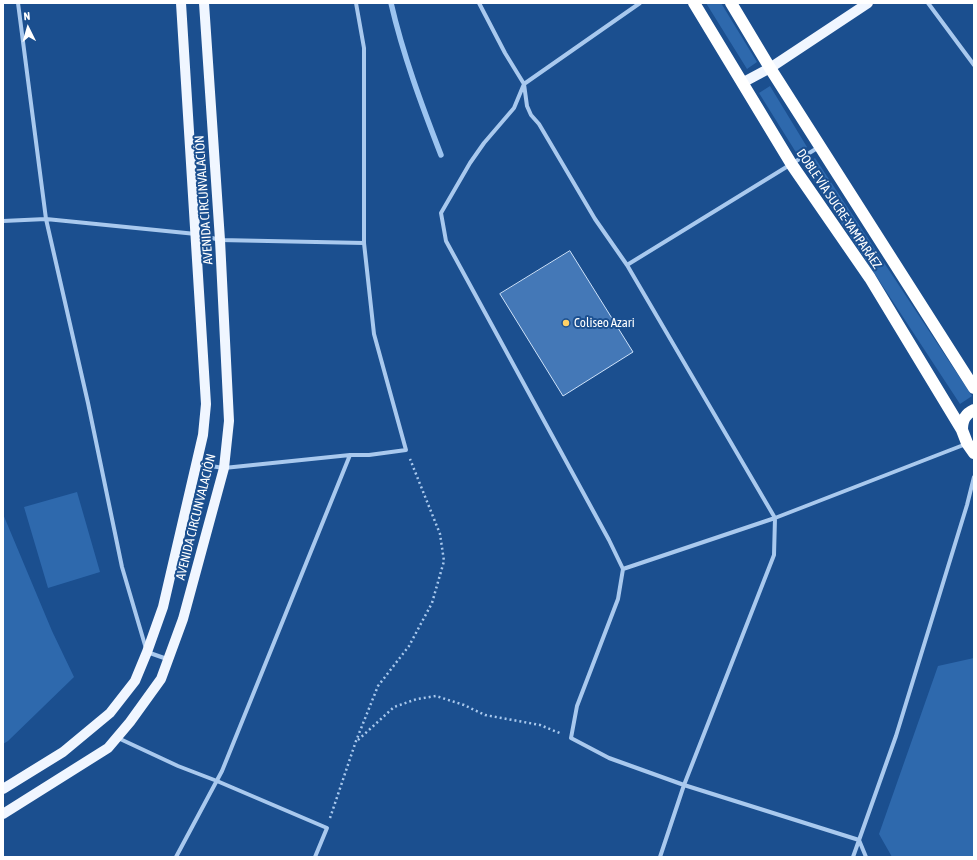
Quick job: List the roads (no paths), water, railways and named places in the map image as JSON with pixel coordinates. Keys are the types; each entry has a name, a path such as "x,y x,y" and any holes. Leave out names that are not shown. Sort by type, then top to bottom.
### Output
{"highway":[{"name":"DOBLE VÍA SUCRE-YAMPARÁEZ","path":"694,3 792,165 870,278 962,430 971,448"},
{"name":"DOBLE VÍA SUCRE-YAMPARÁEZ","path":"731,3 770,68 974,388"},
{"path":"962,430 964,417 974,410"}],"main road":[{"name":"AVENIDA CIRCUNVALACIÓN","path":"3,789 63,752 110,713 135,681 163,607 203,436 206,404 181,3"},
{"name":"AVENIDA CIRCUNVALACIÓN","path":"3,814 108,748 130,722 161,679 183,619 224,468 229,421 220,240 204,3"},
{"path":"742,84 770,68 868,3"}],"street":[{"path":"18,3 46,219 85,388 122,568 147,652 168,660"},
{"path":"196,464 224,468 350,455 369,455 406,450 374,334 364,243 364,48 356,3"},
{"path":"479,3 505,53 524,84 527,106 531,115 542,130 594,218 627,265 774,518 774,555 684,785 660,857"},
{"path":"640,3 524,84 514,108 484,143 470,163 441,213 446,241 609,540 623,569 618,599 577,706 571,738 610,758 684,785 859,840"},
{"path":"928,3 974,65"},
{"path":"627,265 792,165 820,146"},
{"path":"3,221 46,219 196,234 220,240 364,243"},
{"path":"623,569 774,518 971,448"},
{"path":"176,857 222,771 350,455"},
{"path":"854,857 896,736 967,505 974,477"},
{"path":"117,738 178,766 327,828 315,857"},
{"path":"859,840 866,857"}],"waterway":[{"path":"391,3 407,61 441,155"}],"place":[{"name":"Coliseo Azari","path":"566,323"}]}
